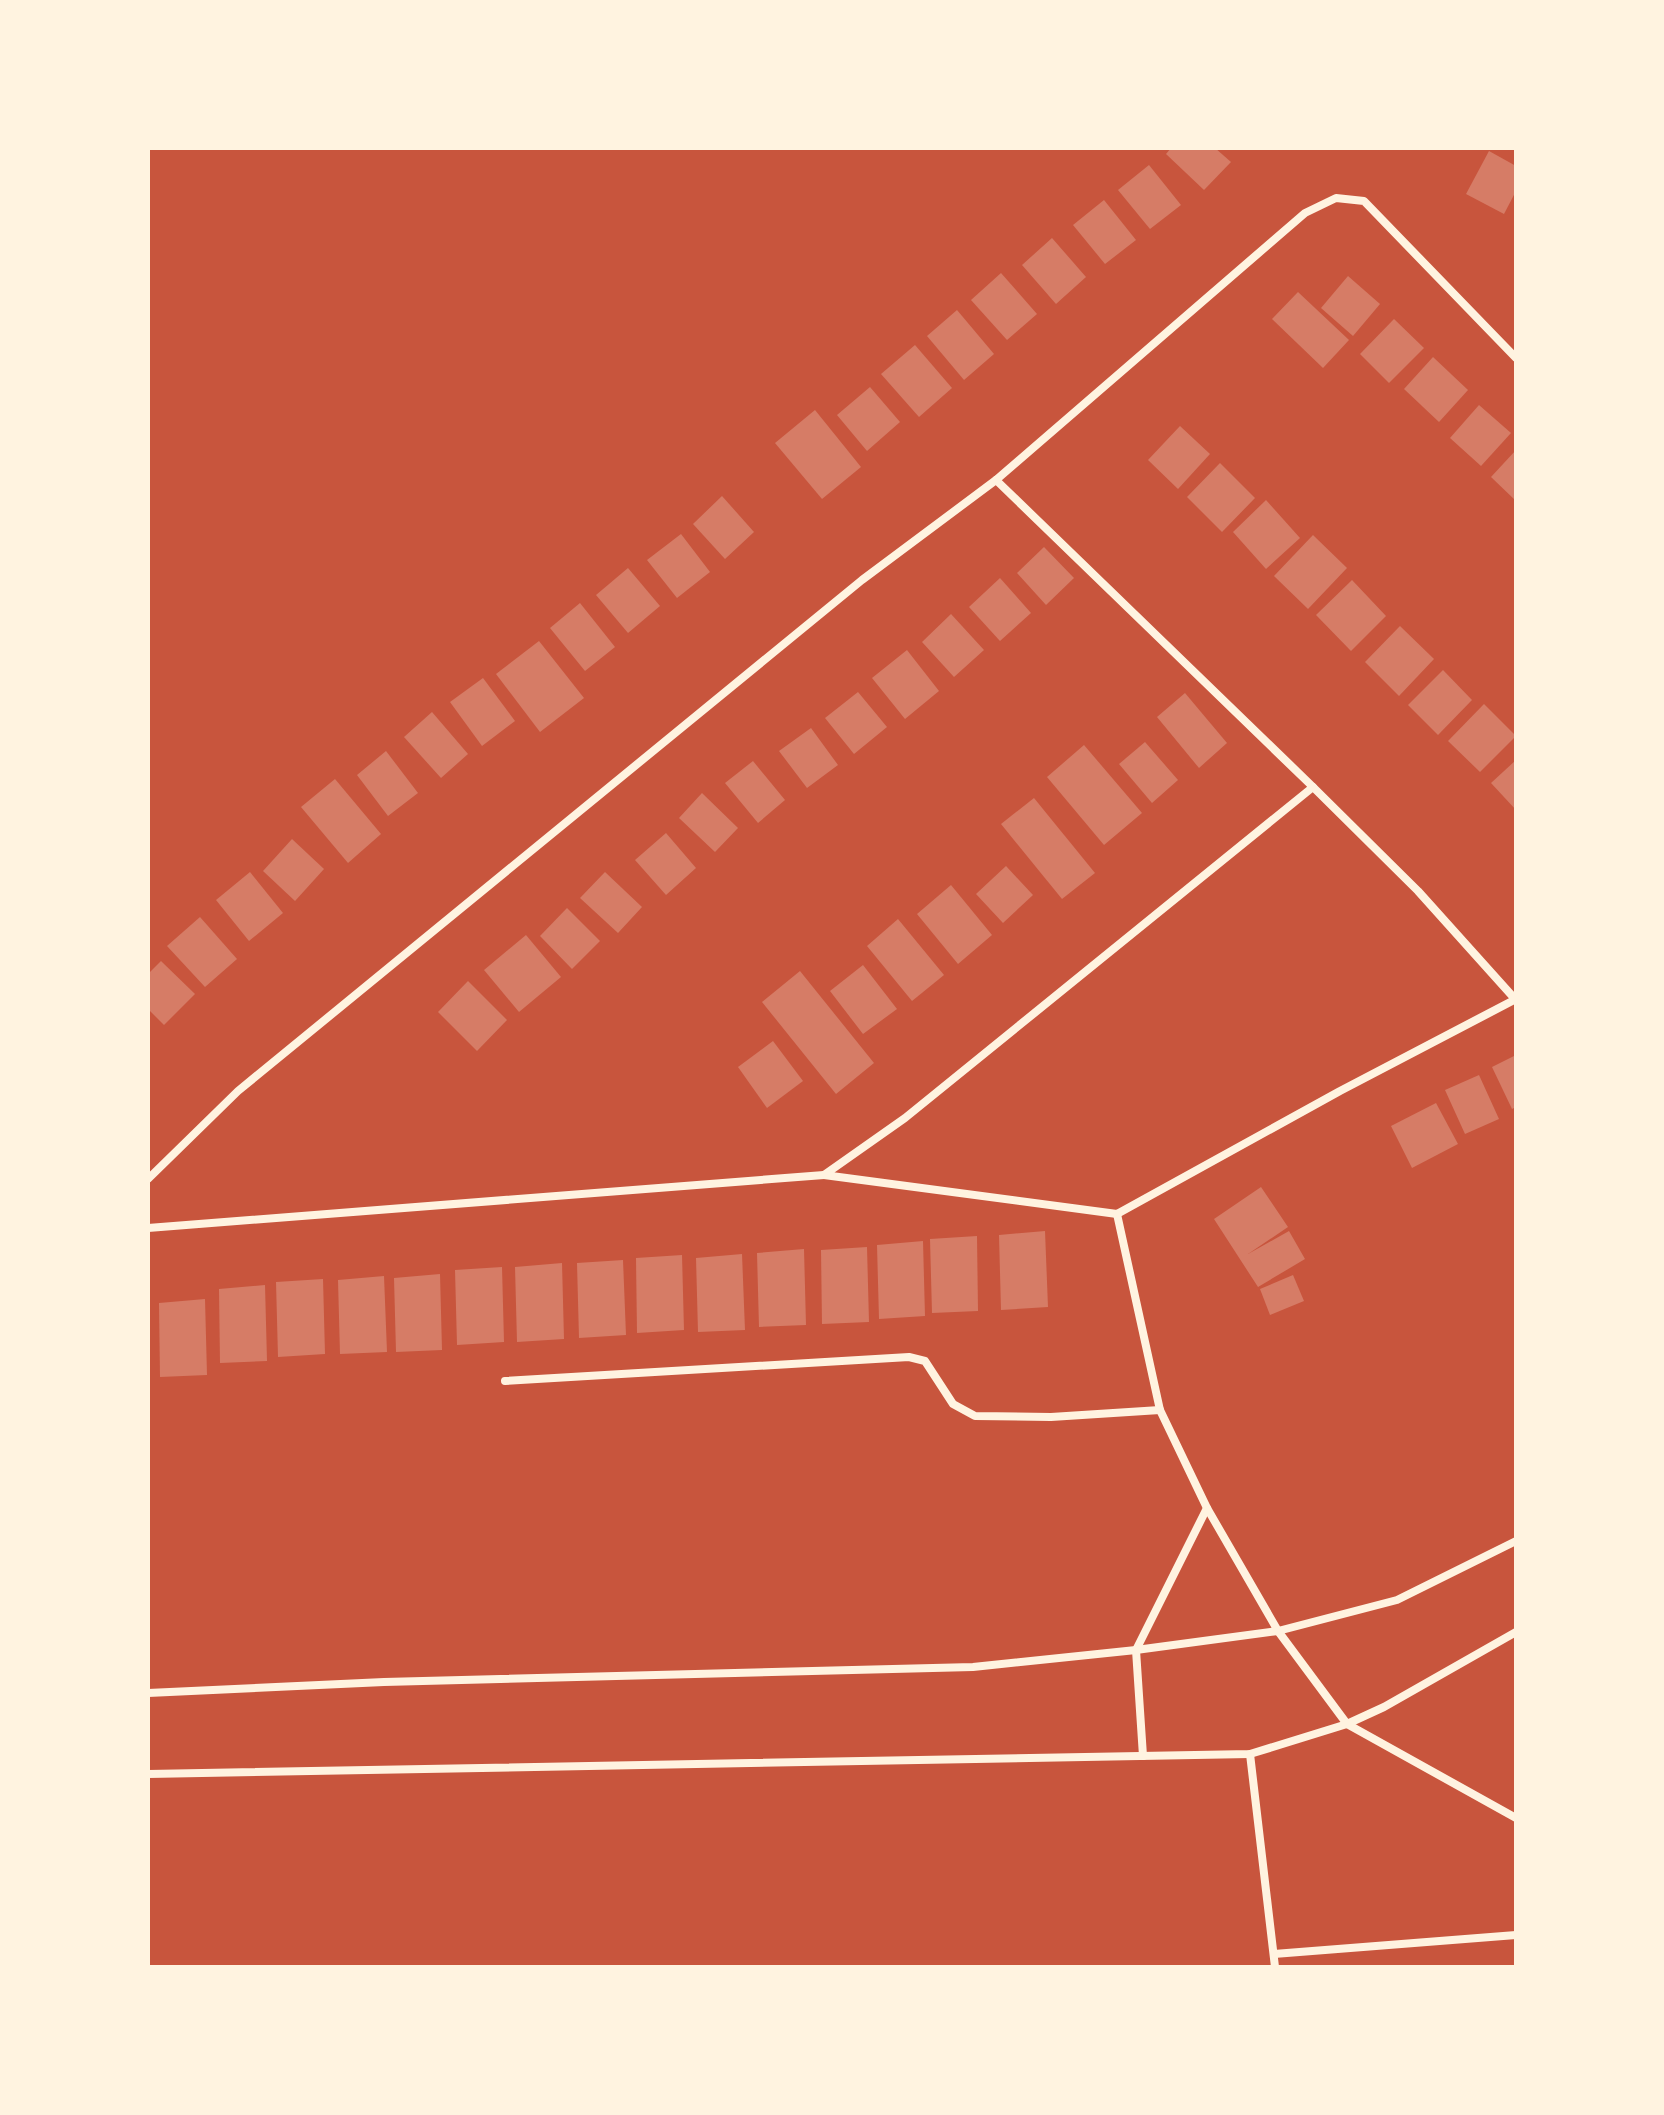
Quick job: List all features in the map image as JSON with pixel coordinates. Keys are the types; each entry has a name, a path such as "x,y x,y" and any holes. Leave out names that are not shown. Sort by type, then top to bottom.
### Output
{"street":[{"path":"148,1179 250,1081 862,580 996,480 1305,213 1336,198 1364,201 1516,358"},
{"path":"148,1228 824,1175 1117,1214 1340,1091 1516,999 1418,891 996,480"},
{"path":"824,1175 905,1118 1313,787"},
{"path":"1117,1214 1160,1410 1207,1508 1278,1631 1347,1724 1516,1818"},
{"path":"505,1381 909,1357 925,1361 953,1404 975,1416 1051,1417 1160,1410"},
{"path":"1143,1756 1136,1650 1207,1508"},
{"path":"148,1693 384,1682 973,1667 1136,1650 1278,1631 1397,1600 1516,1541"},
{"path":"148,1774 1250,1754 1347,1724 1384,1707 1516,1632"},
{"path":"1250,1754 1275,1967"},
{"path":"1274,1954 1516,1935"}],"building":[{"path":"1171,148 1215,148 1231,162 1204,190 1166,154"},
{"path":"1489,151 1516,166 1516,191 1504,214 1466,194"},
{"path":"1149,165 1181,205 1150,229 1118,190"},
{"path":"1104,200 1136,240 1105,264 1073,225"},
{"path":"1052,238 1086,277 1056,304 1022,265"},
{"path":"1001,273 1037,314 1007,340 971,300"},
{"path":"1348,276 1380,304 1353,336 1321,308"},
{"path":"1298,292 1349,340 1323,368 1272,319"},
{"path":"957,310 994,354 964,380 927,336"},
{"path":"1394,319 1424,348 1389,383 1360,354"},
{"path":"915,345 952,388 919,417 881,374"},
{"path":"1433,357 1468,390 1439,422 1404,389"},
{"path":"870,387 900,422 867,451 837,415"},
{"path":"1479,405 1511,433 1481,466 1450,438"},
{"path":"815,410 861,467 822,499 775,443"},
{"path":"1180,426 1210,454 1178,489 1148,460"},
{"path":"1516,450 1516,501 1491,477"},
{"path":"1220,463 1255,498 1222,532 1187,497"},
{"path":"722,496 754,532 725,559 693,524"},
{"path":"1266,500 1300,538 1266,569 1233,532"},
{"path":"681,534 710,572 677,598 647,560"},
{"path":"1313,535 1347,568 1308,609 1274,576"},
{"path":"1044,547 1074,578 1046,605 1017,573"},
{"path":"628,568 660,606 628,633 596,595"},
{"path":"1000,578 1031,613 1000,641 969,607"},
{"path":"1352,580 1386,616 1351,651 1316,615"},
{"path":"580,603 615,647 585,671 550,628"},
{"path":"951,614 984,650 954,677 922,642"},
{"path":"1400,626 1434,659 1399,696 1365,662"},
{"path":"539,641 584,698 540,732 496,674"},
{"path":"907,650 939,691 905,719 872,678"},
{"path":"1443,670 1472,700 1438,735 1408,705"},
{"path":"483,678 515,721 482,746 450,702"},
{"path":"858,692 887,727 854,754 825,718"},
{"path":"1185,693 1227,743 1199,768 1157,717"},
{"path":"1484,704 1516,736 1480,772 1448,741"},
{"path":"432,712 468,754 441,778 404,737"},
{"path":"811,728 838,765 807,788 779,751"},
{"path":"1145,742 1178,780 1152,803 1119,764"},
{"path":"1084,745 1142,813 1104,845 1047,777"},
{"path":"386,751 418,793 388,816 357,775"},
{"path":"1516,760 1516,810 1491,783"},
{"path":"753,761 785,800 758,823 725,783"},
{"path":"335,779 381,834 348,863 301,807"},
{"path":"702,793 738,828 715,852 679,818"},
{"path":"1034,798 1095,873 1062,899 1001,824"},
{"path":"666,833 696,868 666,895 635,860"},
{"path":"292,839 324,869 295,901 263,871"},
{"path":"1006,866 1033,895 1003,923 976,894"},
{"path":"250,872 283,913 249,941 216,900"},
{"path":"605,872 642,907 618,933 580,898"},
{"path":"951,885 992,935 958,964 917,914"},
{"path":"567,908 600,941 572,969 540,936"},
{"path":"200,917 237,959 205,987 167,946"},
{"path":"898,919 944,975 912,1001 867,946"},
{"path":"526,935 561,977 519,1012 484,970"},
{"path":"161,961 195,994 164,1025 148,1009 148,974"},
{"path":"863,965 897,1009 863,1034 830,991"},
{"path":"800,971 874,1063 836,1094 762,1002"},
{"path":"468,981 507,1020 477,1051 438,1012"},
{"path":"773,1041 803,1081 767,1108 738,1067"},
{"path":"1516,1055 1516,1107 1512,1109 1492,1067"},
{"path":"1479,1075 1499,1119 1465,1134 1445,1090"},
{"path":"1436,1103 1458,1144 1412,1168 1391,1126"},
{"path":"1261,1187 1288,1227 1248,1254 1289,1231 1305,1259 1258,1287 1214,1219"},
{"path":"1045,1231 1048,1307 1001,1310 999,1235"},
{"path":"977,1236 978,1311 932,1313 930,1239"},
{"path":"923,1241 925,1316 879,1319 877,1245"},
{"path":"867,1247 869,1322 822,1324 821,1250"},
{"path":"804,1249 806,1325 759,1327 757,1253"},
{"path":"742,1254 745,1330 698,1332 696,1258"},
{"path":"682,1255 684,1330 637,1333 636,1258"},
{"path":"623,1260 626,1335 579,1338 577,1263"},
{"path":"562,1263 564,1339 517,1342 515,1267"},
{"path":"502,1267 504,1342 457,1345 455,1270"},
{"path":"440,1274 442,1350 396,1352 394,1278"},
{"path":"1293,1275 1304,1301 1270,1315 1260,1289"},
{"path":"384,1276 387,1352 340,1354 338,1280"},
{"path":"323,1279 325,1354 278,1357 276,1282"},
{"path":"265,1285 267,1361 220,1363 219,1289"},
{"path":"205,1299 207,1375 160,1377 159,1303"}]}
